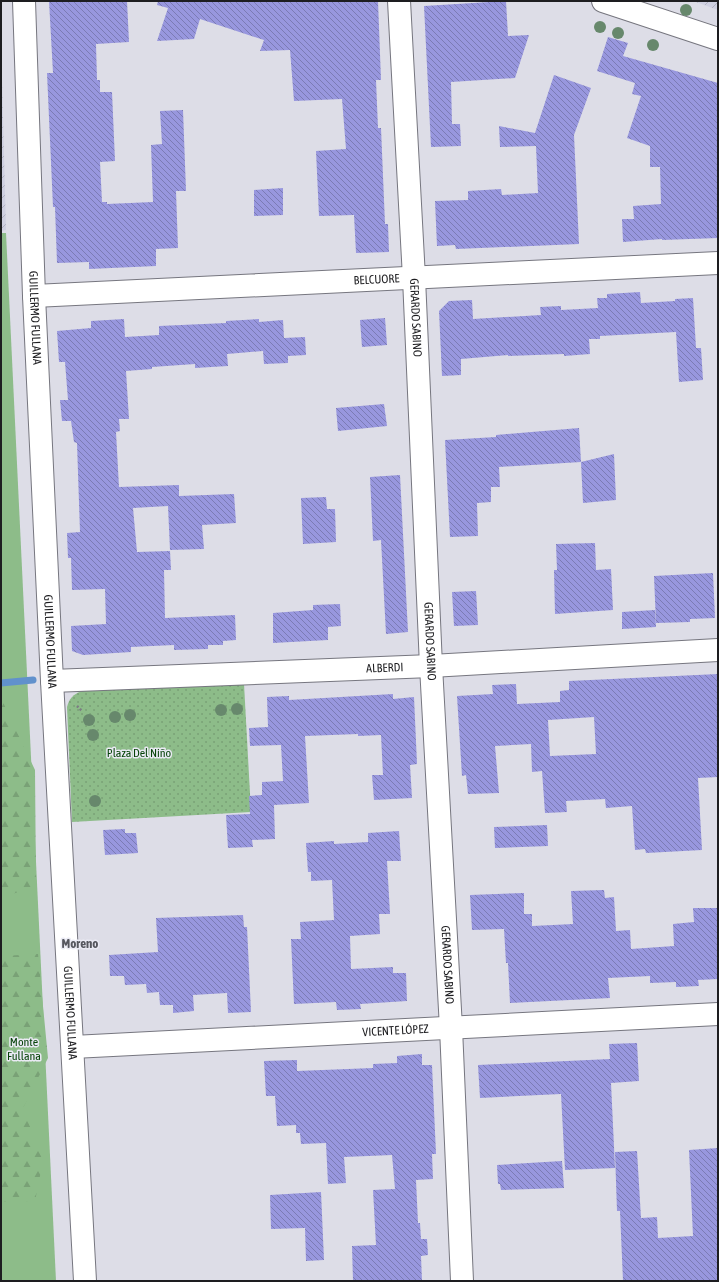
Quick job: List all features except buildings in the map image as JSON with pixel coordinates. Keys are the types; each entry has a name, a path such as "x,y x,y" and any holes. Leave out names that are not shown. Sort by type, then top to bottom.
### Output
{"street":[{"name":"GUILLERMO FULLANA","path":"24,1 34,296 52,682 85,1281"},
{"name":"GERARDO SABINO","path":"399,1 414,278 431,666 451,1028 462,1281"},
{"path":"603,1 718,39"},
{"name":"BELCUORE","path":"34,296 718,263"},
{"name":"ALBERDI","path":"52,682 431,666 718,650"},
{"name":"VICENTE LÓPEZ","path":"73,1046 718,1014"}],"shaded area":[{"path":"693,1 718,1 718,10"},
{"path":"1,40 6,230 1,231"}],"green space":[{"path":"1,233 6,233 56,1281 1,1281"},
{"name":"Plaza Del Niño","path":"244,684 251,812 72,822 67,707 70,699 74,695 82,691"},
{"path":"1,698 35,770 36,886 1,898"},
{"name":"Monte Fullana","path":"38,954 48,1058 23,1108 43,1161 35,1201 1,1202 1,956"}],"waterway":[{"path":"1,683 33,680"}],"district":[{"name":"Moreno","path":"80,943"}]}
